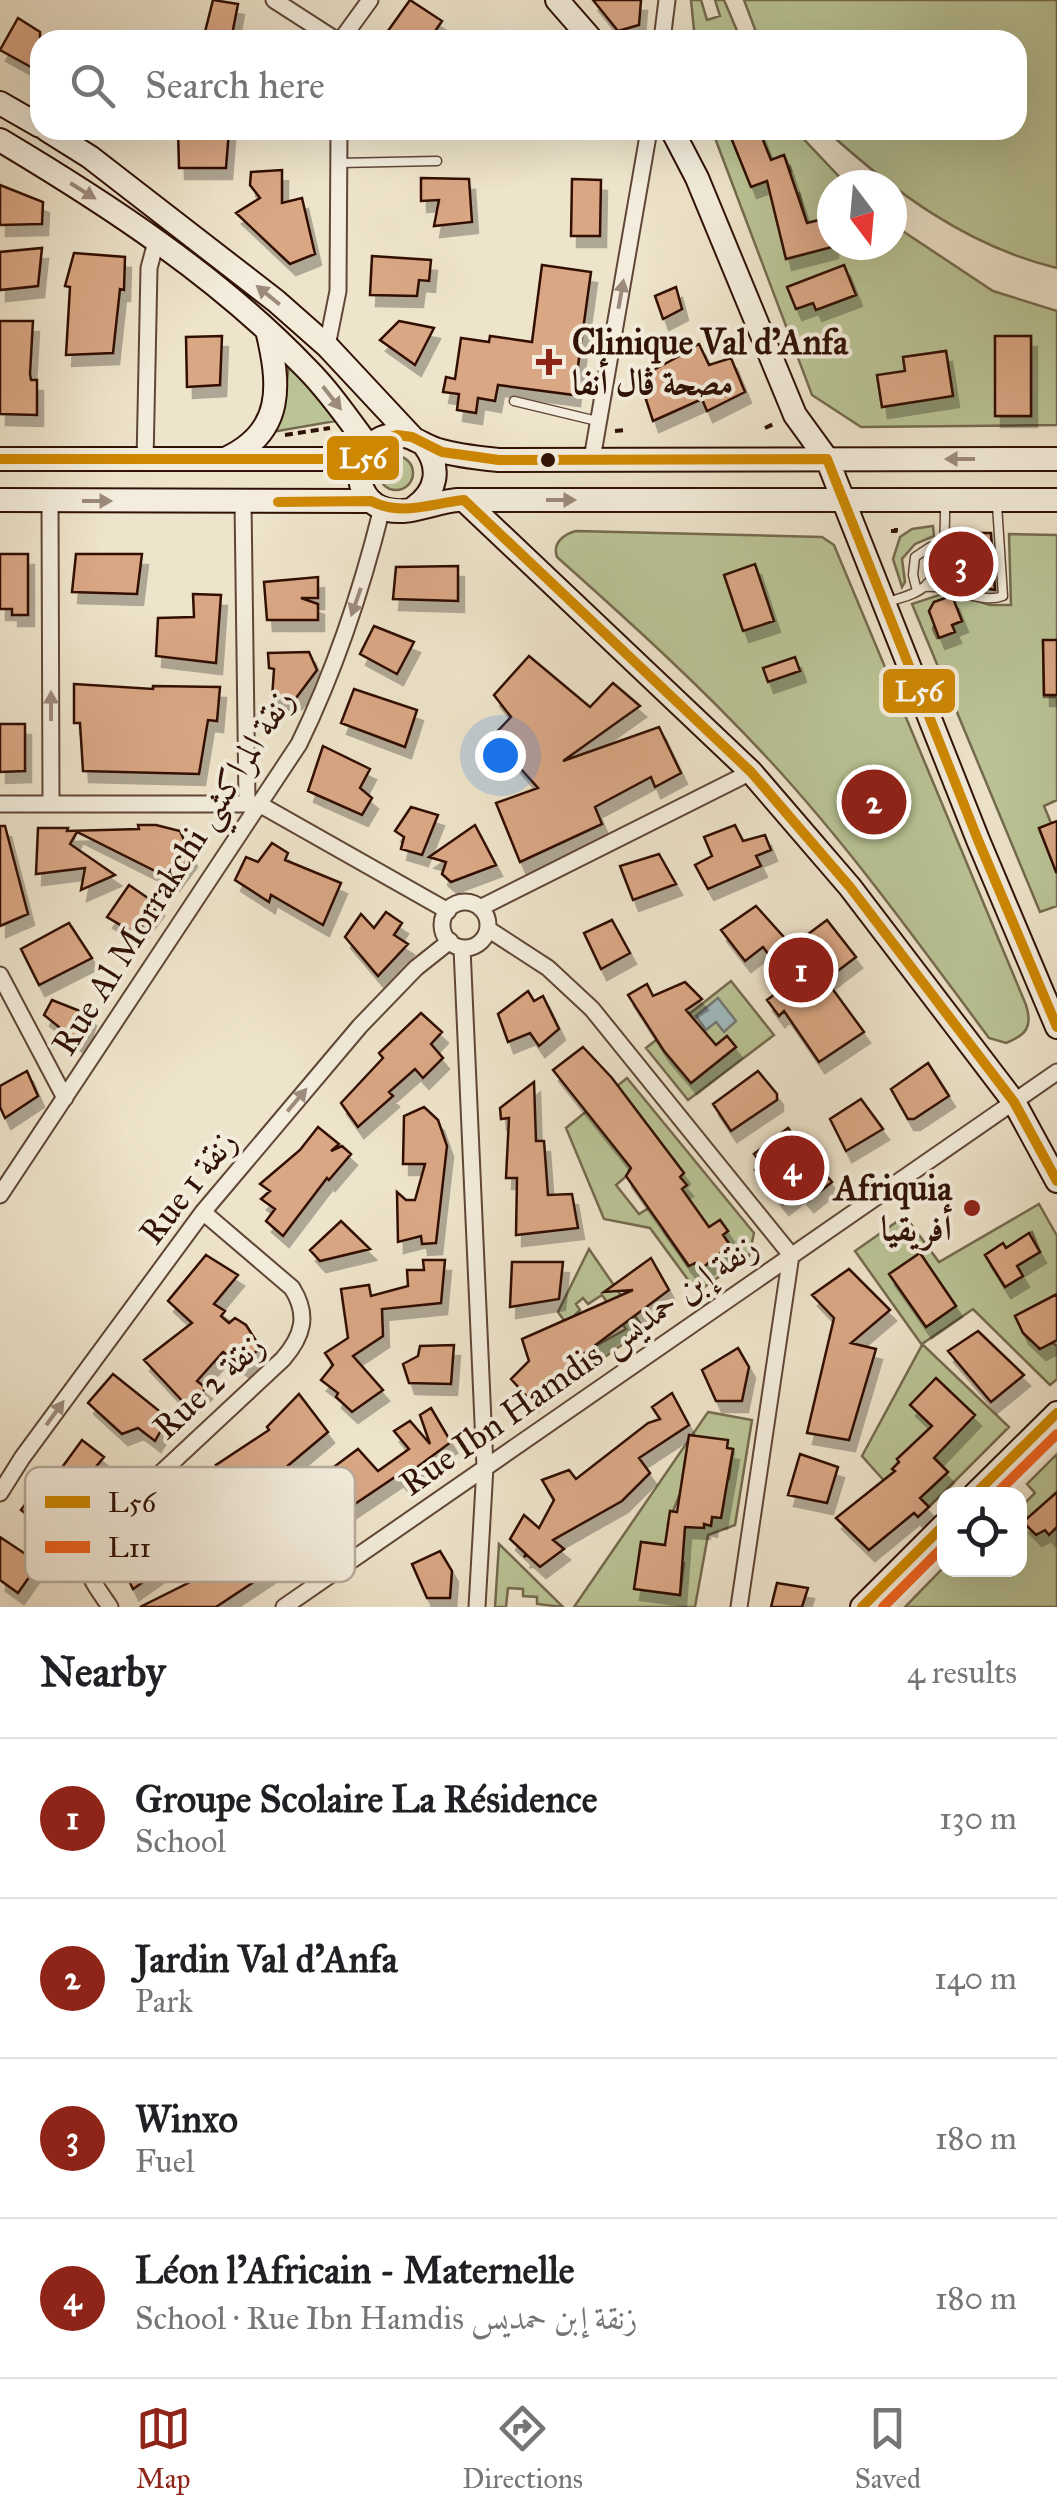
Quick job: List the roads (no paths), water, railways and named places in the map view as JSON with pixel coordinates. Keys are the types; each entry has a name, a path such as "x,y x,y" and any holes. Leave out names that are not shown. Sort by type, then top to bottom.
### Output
{"main road":[{"path":"556,0 582,30"},
{"path":"0,102 30,120"},
{"path":"0,140 101,202 204,277 267,330 328,392 366,453 360,481 376,504"},
{"path":"63,140 174,221 327,346 435,464 435,482 428,496 413,508"},
{"path":"677,140 698,178 795,416 827,459 1057,1026"},
{"path":"222,460 253,441 274,407 277,374 267,330"},
{"path":"0,459 222,460 366,453 389,436 442,452 499,460 1057,459"},
{"path":"0,500 376,504 400,511 464,500 1057,500"},
{"path":"464,500 751,772 850,887 1014,1102 1057,1180"},
{"path":"982,1487 1057,1413"},
{"path":"862,1607 937,1532"}],"street":[{"path":"274,0 322,30"},
{"path":"346,30 370,0"},
{"path":"663,30 667,0"},
{"path":"327,346 338,290 340,140"},
{"path":"592,460 647,140"},
{"path":"146,460 149,268 156,242"},
{"path":"50,500 51,804"},
{"path":"243,502 253,803"},
{"name":"Rue Al Morrakchi زنقة المراكشي","path":"0,1195 253,803 298,744 362,585 376,504"},
{"path":"480,908 751,772"},
{"path":"0,804 253,803 448,911"},
{"path":"456,944 481,941 488,929 480,908 467,902 448,911 443,930 456,944 485,1466 476,1607"},
{"path":"488,929 548,968 592,1009 791,1255 739,1607"},
{"name":"Rue 1 زنقة","path":"0,1493 203,1212 360,1026 416,968 456,944"},
{"path":"0,975 64,1098"},
{"name":"Rue Ibn Hamdis زنقة إبن حمديس","path":"355,1557 1057,1072"},
{"name":"Rue 2 زنقة","path":"167,1467 283,1359 295,1345 304,1316 292,1288 203,1212"},
{"name":"Rue 2 زنقة","path":"94,1582 110,1607"},
{"name":"Rue Ibn Hamdis زنقة إبن حمديس","path":"284,1607 320,1582"}],"lane":[{"path":"339,163 437,161"},
{"path":"514,401 599,422"},
{"path":"921,589 944,552 946,500"},
{"path":"884,604 940,585 999,598 1005,592 996,544 997,500"},
{"path":"921,589 914,575 915,557 921,550 957,546"}],"water":[{"path":"718,998 736,1021 724,1032 716,1022 706,1030 696,1016"}],"place":[{"name":"Clinique Val d'Anfa مصحة ڤال أنفا","path":"549,362"},
{"name":"Winxo","path":"961,564"},
{"name":"Jardin Val d'Anfa","path":"874,802"},
{"name":"Groupe Scolaire La Résidence","path":"801,970"},
{"name":"Léon l'Africain - Maternelle","path":"792,1168"},
{"name":"Afriquia أفريقيا","path":"972,1208"}]}
